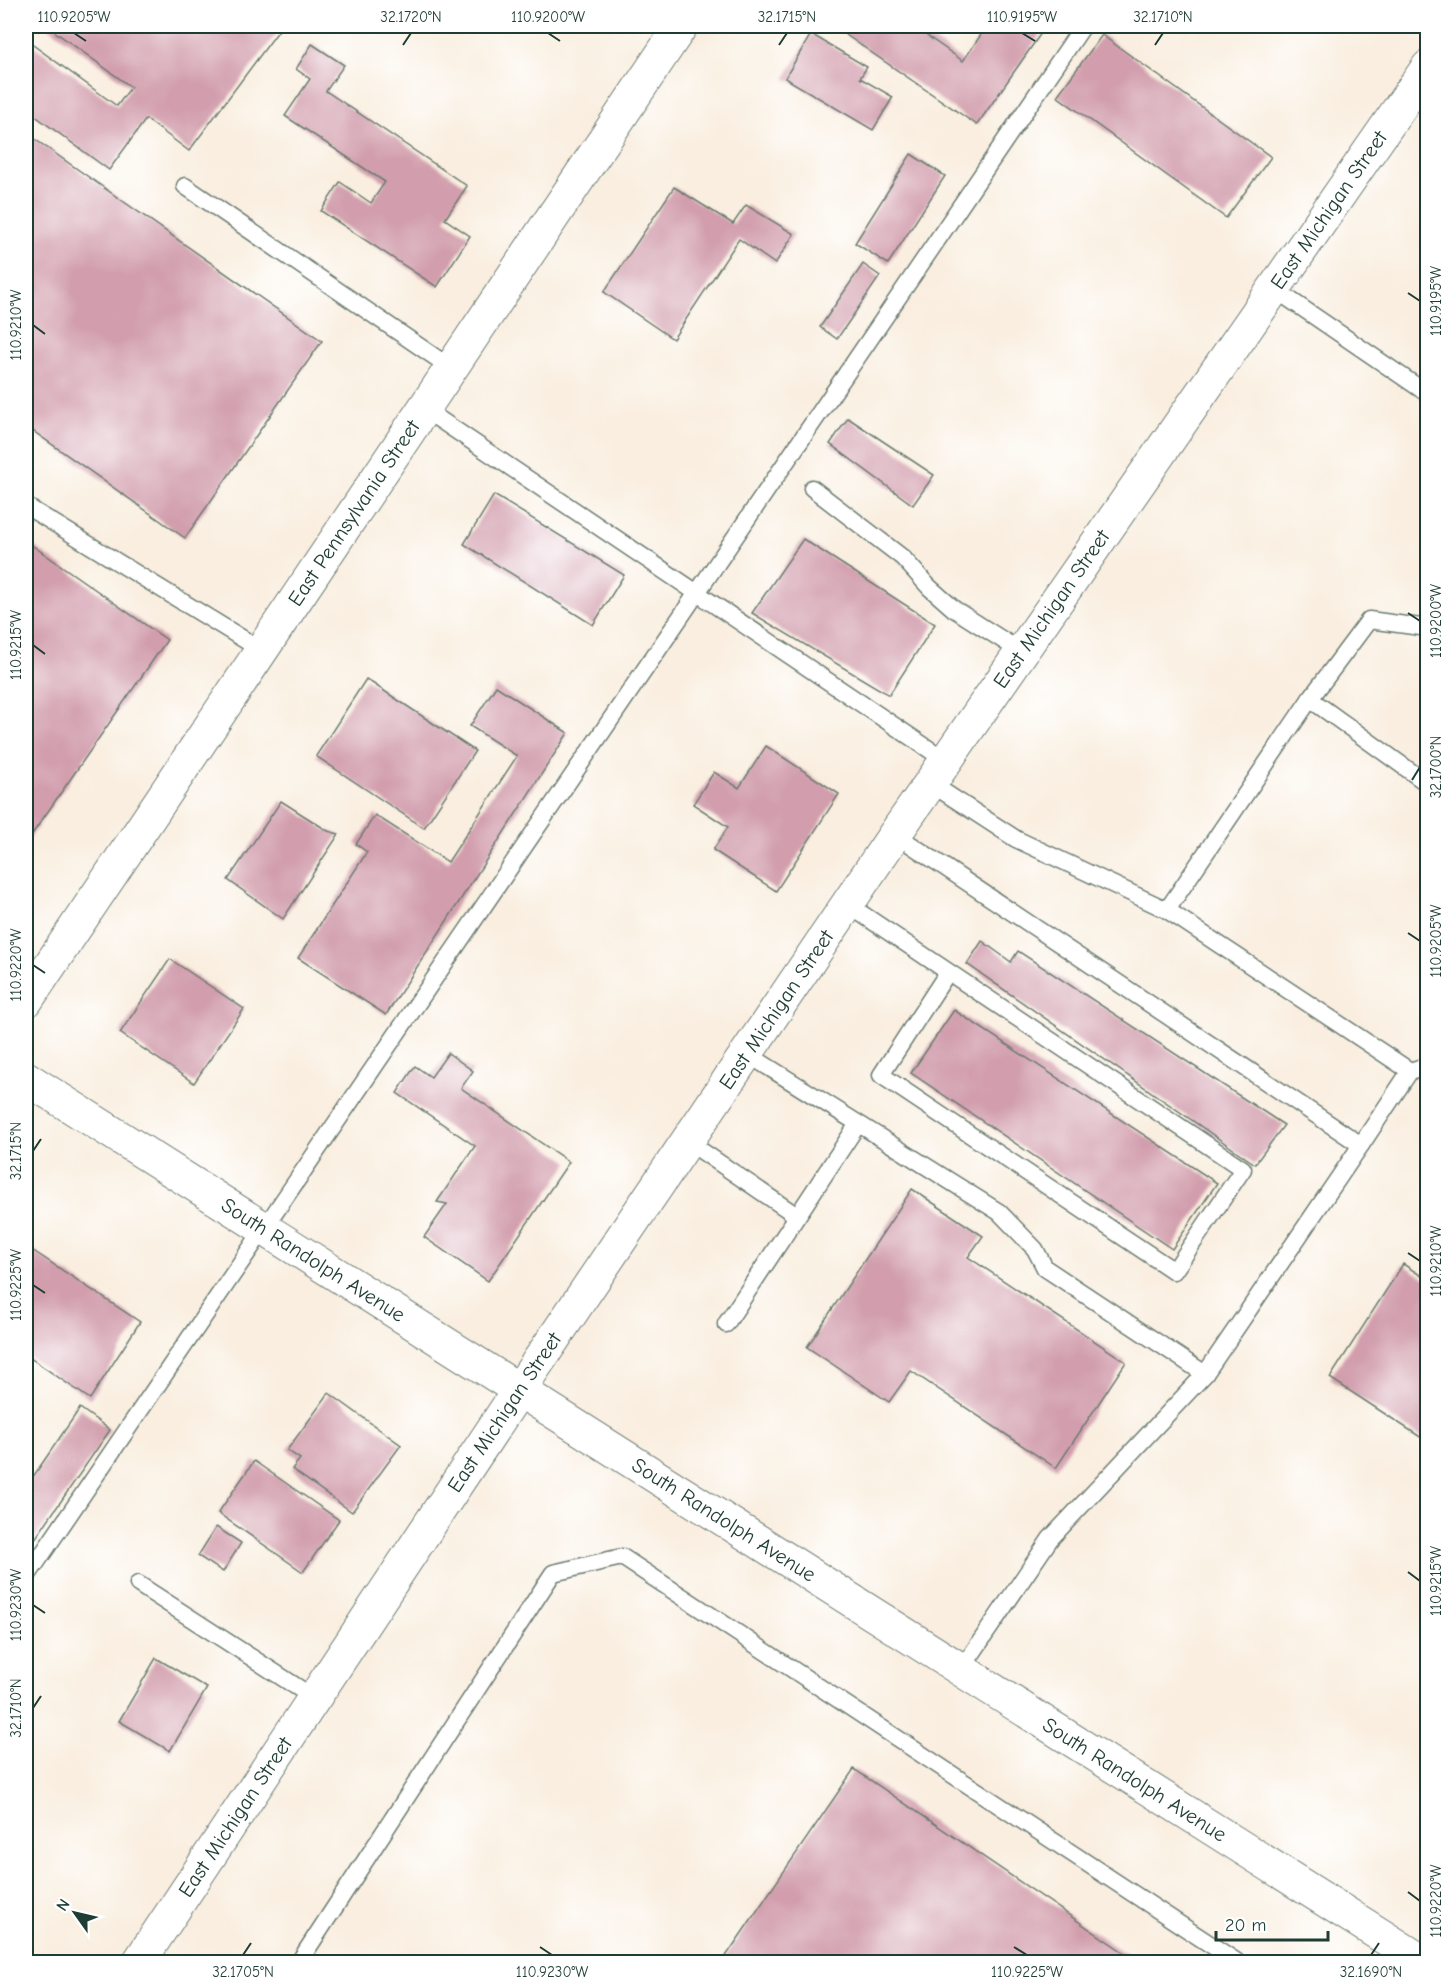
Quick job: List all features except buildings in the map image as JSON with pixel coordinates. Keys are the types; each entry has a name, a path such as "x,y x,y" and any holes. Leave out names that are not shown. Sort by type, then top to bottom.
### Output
{"street":[{"name":"East Pennsylvania Street","path":"26,1001 681,26"},
{"name":"East Michigan Street","path":"139,1962 519,1390 847,904 1020,651 1428,67"},
{"name":"South Randolph Avenue","path":"26,1078 1423,1962"}],"lane":[{"path":"26,1578 1083,26"},
{"path":"185,186 451,368"},
{"path":"1273,288 1428,394"},
{"path":"424,409 697,593 938,771 1016,840 1167,910 1410,1071"},
{"path":"812,488 903,558 929,587 954,609 1020,651"},
{"path":"26,506 261,650"},
{"path":"1167,910 1310,699 1369,620 1428,628"},
{"path":"1310,699 1428,784"},
{"path":"895,834 1361,1145"},
{"path":"847,904 1243,1168 1174,1271 881,1075 948,972"},
{"path":"746,1053 999,1212 1035,1249 1045,1268 1205,1374"},
{"path":"961,1670 1050,1539 1205,1374 1410,1071 1428,1065"},
{"path":"726,1324 858,1124"},
{"path":"687,1141 797,1216"},
{"path":"299,1962 553,1572 622,1557 1237,1962"},
{"path":"138,1584 314,1698"}]}
